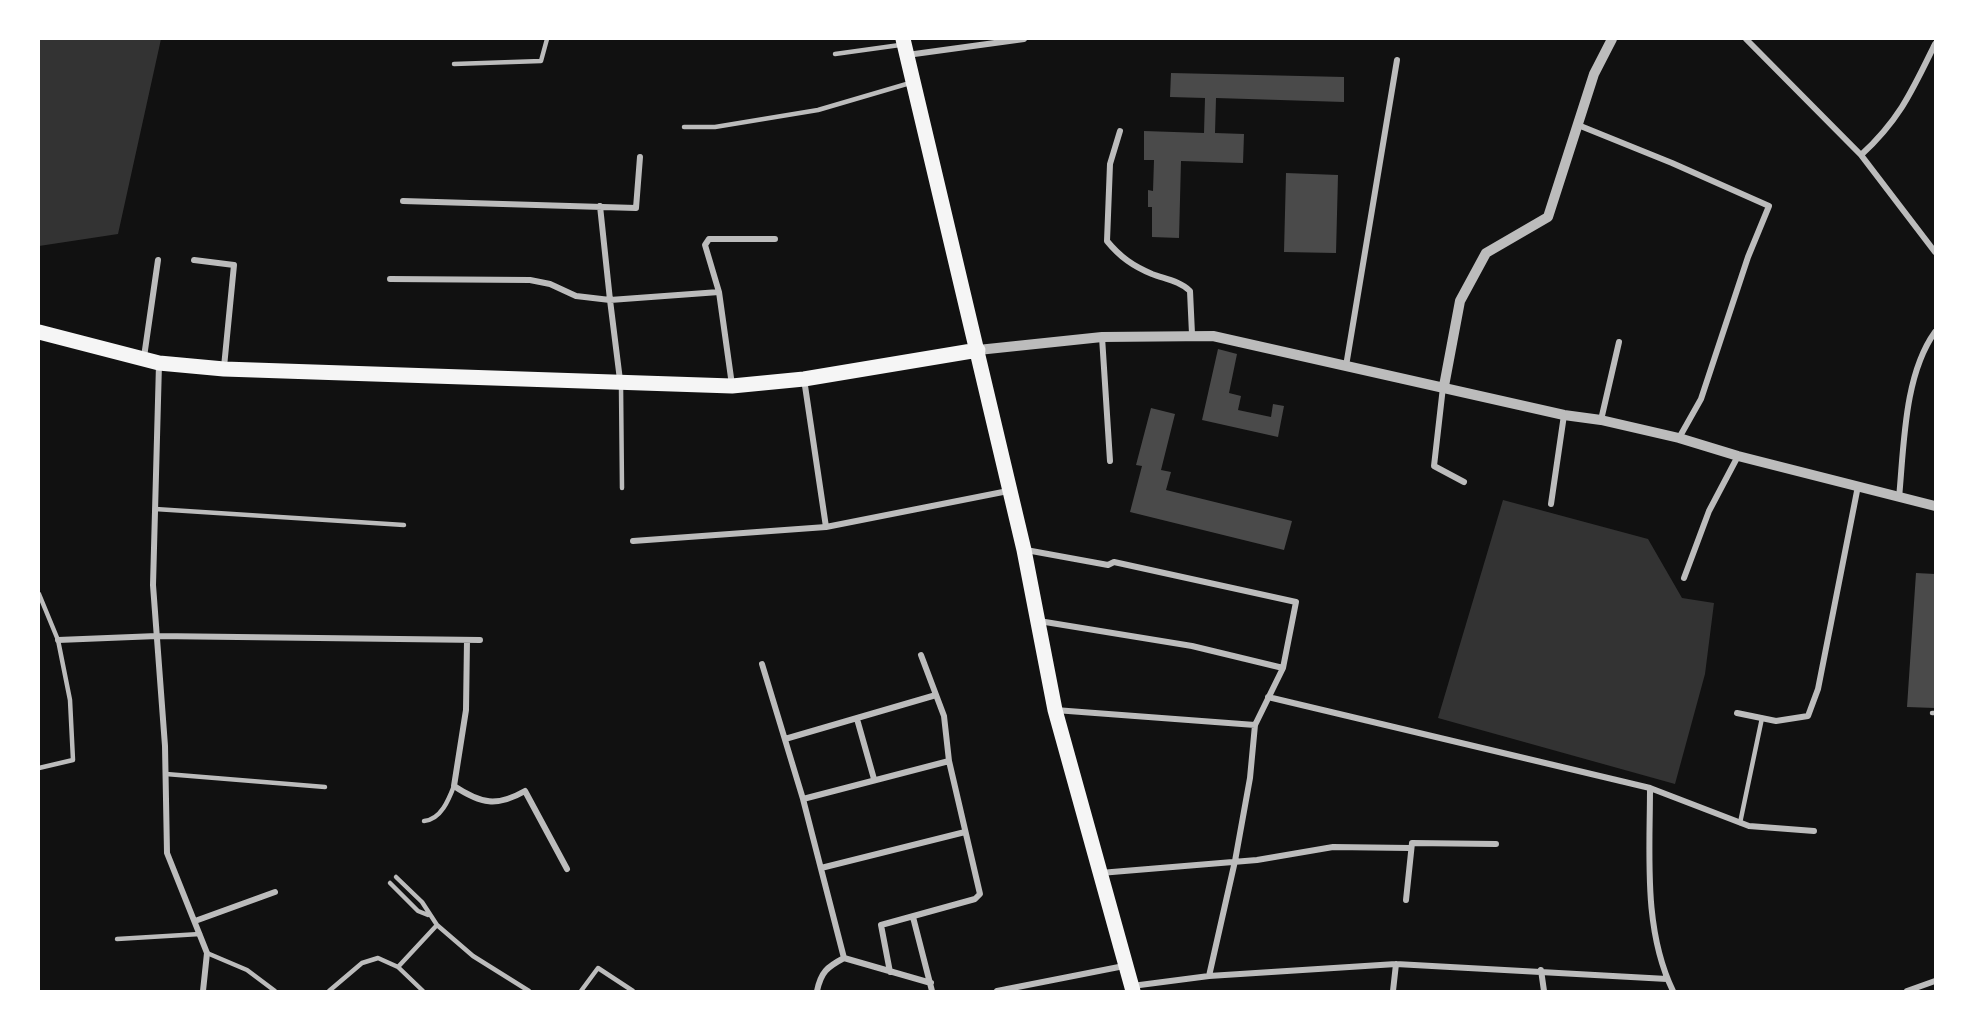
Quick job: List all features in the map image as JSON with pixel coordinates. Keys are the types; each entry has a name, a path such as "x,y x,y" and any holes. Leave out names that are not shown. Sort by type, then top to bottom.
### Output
{"main road":[{"path":"905,46 978,350 1008,491 1024,550 1055,710 1124,966 1132,988"},
{"path":"39,332 159,363 224,369 621,384 732,386 804,379 978,350"}],"street":[{"path":"905,46 1024,39"},
{"path":"1464,482 1434,466 1444,386 1460,302 1486,253 1548,217 1594,74 1612,39"},
{"path":"1746,39 1861,155 1935,252"},
{"path":"1861,155 1886,132 1903,109 1935,45"},
{"path":"1346,366 1397,60"},
{"path":"1578,125 1672,162 1769,206 1748,257 1701,399 1679,438"},
{"path":"1120,130 1110,164 1107,241 1121,258 1150,273 1184,285 1190,291 1192,334"},
{"path":"403,201 636,208 640,157"},
{"path":"600,206 621,384"},
{"path":"732,386 718,292 705,245 709,239 776,239"},
{"path":"144,359 158,260"},
{"path":"194,260 234,265 224,369"},
{"path":"390,279 530,280 550,284 576,296 610,300 718,292"},
{"path":"1898,499 1907,415 1922,350 1935,332"},
{"path":"978,350 1102,337 1192,334 1213,336 1444,386 1564,416 1601,420 1679,438 1738,456 1858,485 1898,499 1935,506"},
{"path":"1102,337 1110,461"},
{"path":"1601,420 1619,342"},
{"path":"159,363 153,585 166,774 167,852 207,953 203,991"},
{"path":"804,379 826,527"},
{"path":"1551,504 1564,416"},
{"path":"1684,578 1709,511 1738,456"},
{"path":"1737,713 1776,721 1808,716 1818,689 1858,485"},
{"path":"633,541 826,527 1008,491"},
{"path":"1024,550 1108,565 1114,562 1296,602 1283,668 1255,725 1250,778 1235,861 1209,976"},
{"path":"1036,620 1192,646 1283,668"},
{"path":"58,640 157,636 480,640"},
{"path":"467,640 466,710 454,786 484,800 505,802 525,791 567,868"},
{"path":"890,972 881,925 975,899 980,894 949,761 944,716 921,655"},
{"path":"762,664 803,800 844,958"},
{"path":"785,739 936,695"},
{"path":"1268,697 1650,788 1740,823 1814,831"},
{"path":"1055,710 1255,725"},
{"path":"857,719 874,779"},
{"path":"803,800 874,779 949,761"},
{"path":"1650,788 1650,909 1667,979 1673,991"},
{"path":"820,868 965,832"},
{"path":"1406,900 1412,843 1496,844"},
{"path":"1100,873 1235,861 1333,847 1410,848"},
{"path":"195,921 275,892"},
{"path":"913,917 932,991"},
{"path":"817,991 820,975 826,968 844,958 931,983"},
{"path":"1132,988 1209,976 1396,964 1541,970 1667,979"},
{"path":"1393,991 1396,964"},
{"path":"997,991 1124,966"},
{"path":"1541,970 1544,991"},
{"path":"1907,991 1935,981"}],"lane":[{"path":"454,64 541,61 547,39"},
{"path":"835,54 905,46"},
{"path":"684,127 715,127 818,110 913,83"},
{"path":"621,384 622,488"},
{"path":"155,510 404,525"},
{"path":"39,594 58,640 70,700 73,760 39,768"},
{"path":"1740,823 1762,718"},
{"path":"166,774 325,787"},
{"path":"424,821 436,817 446,804 454,786"},
{"path":"396,877 422,902 428,915 437,925 473,956 529,991"},
{"path":"390,883 418,911 428,915"},
{"path":"398,967 437,925"},
{"path":"117,939 200,934"},
{"path":"207,953 247,970 275,991"},
{"path":"329,991 362,963 378,958 398,967 423,991"},
{"path":"581,991 598,968 633,991"}],"shaded area":[{"path":"39,39 161,39 118,234 39,246"},
{"path":"1503,500 1648,539 1682,598 1714,603 1705,674 1675,784 1438,718"}],"building":[{"path":"1171,73 1344,77 1344,102 1216,98 1215,133 1244,134 1243,163 1181,161 1179,238 1152,237 1152,207 1148,207 1148,190 1153,191 1154,160 1144,160 1144,131 1204,133 1205,98 1170,97"},
{"path":"1286,173 1338,175 1336,253 1284,252"},
{"path":"1218,349 1237,354 1229,393 1241,396 1238,410 1271,417 1273,404 1284,406 1278,437 1202,420"},
{"path":"1151,408 1175,414 1161,470 1171,472 1166,490 1292,521 1284,550 1130,512 1142,466 1136,465"},
{"path":"1916,573 1935,574 1935,708 1907,707"}]}
